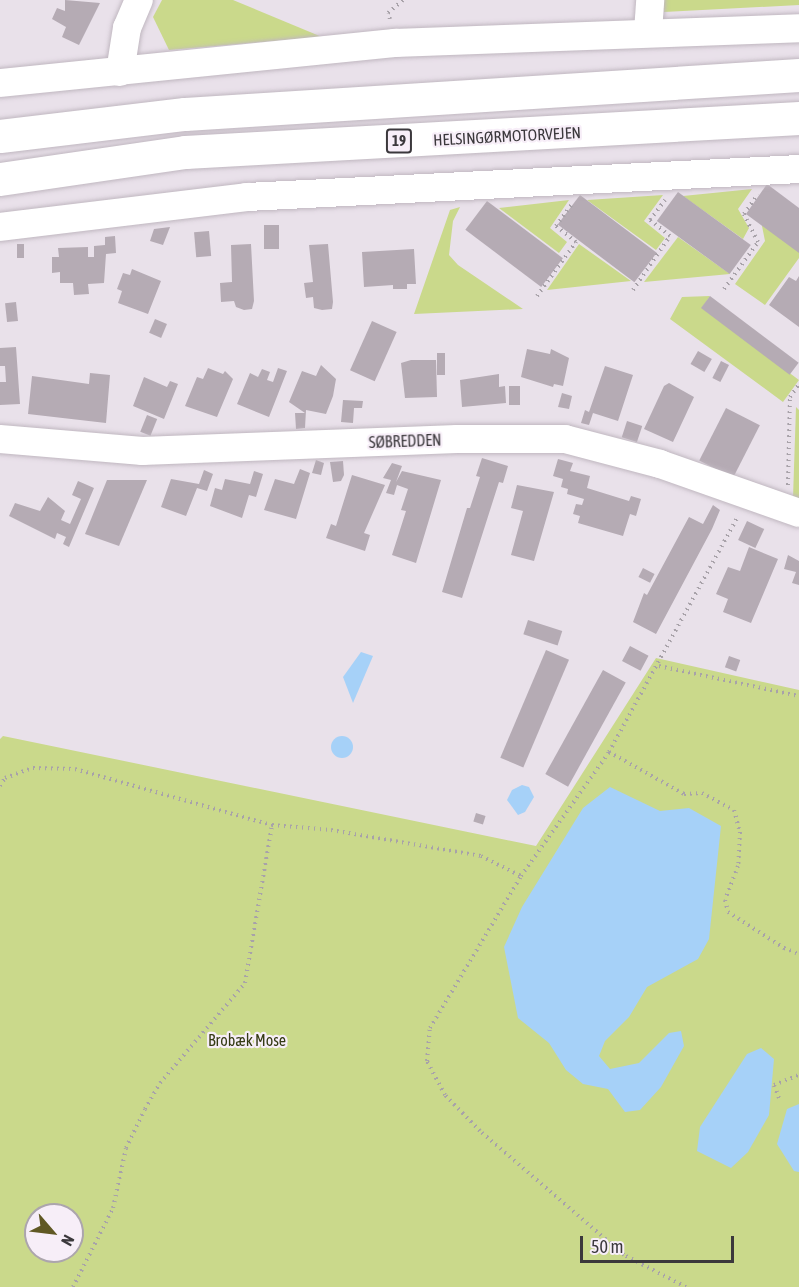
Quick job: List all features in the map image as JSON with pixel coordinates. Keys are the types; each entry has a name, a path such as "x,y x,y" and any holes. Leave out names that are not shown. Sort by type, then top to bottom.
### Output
{"highway":[{"path":"0,136 185,114 799,75"},
{"name":"HELSINGØRMOTORVEJEN","path":"0,179 185,152 799,118"}],"street":[{"path":"120,72 127,28 139,0"},
{"path":"648,32 650,0"},
{"path":"0,83 395,43 799,28"},
{"path":"0,226 247,197 799,169"},
{"name":"SØBREDDEN","path":"0,439 142,451 457,438 565,439 660,464 792,511"}],"path":[{"path":"724,289 758,242 744,214 762,189 764,171"},
{"path":"633,290 670,236 650,220 669,194 668,177"},
{"path":"537,296 576,242 556,226 574,200 574,181"},
{"path":"792,511 790,397 799,384"},
{"path":"686,1287 624,1255 480,1131 445,1095 427,1061 430,1028 520,876 609,752 659,666 748,496"},
{"path":"659,666 799,696"},
{"path":"609,752 684,794 702,793 734,810 740,832 738,866 725,900 728,912 784,948 799,954"},
{"path":"0,786 5,778 33,768 75,769 272,825 331,830 481,855 520,876"},
{"path":"73,1287 107,1224 126,1148 145,1109 160,1083 245,983 272,825"},
{"path":"779,1098 774,1085 799,1075"}],"green space":[{"path":"162,0 233,0 322,37 169,50 153,17"},
{"path":"662,0 799,0 799,5 664,12"},
{"path":"752,189 738,209 749,228 743,239 683,196"},
{"path":"663,195 644,221 665,238 656,250 587,200"},
{"path":"569,200 550,228 567,242 559,253 499,208"},
{"path":"460,207 453,221 449,255 458,265 523,309 414,314 450,210"},
{"path":"761,221 799,249 799,258 765,305 735,284 765,241"},
{"path":"678,237 730,274 644,282"},
{"path":"579,244 631,281 547,290"},
{"path":"710,296 702,308 799,380 783,402 670,319 682,297"},
{"path":"796,407 799,410 799,500 793,498"},
{"name":"Brobæk Mose","path":"656,658 799,690 799,1287 0,1287 0,739 3,736 536,846"}],"water":[{"path":"361,652 373,656 353,703 343,677"},
{"path":"342,736 350,739 353,747 350,755 342,758 334,755 331,747 334,739"},
{"path":"522,785 529,787 534,797 525,812 518,815 507,800 512,790"},
{"path":"610,787 660,811 689,808 721,826 709,939 698,959 647,987 629,1017 605,1041 599,1056 610,1069 639,1063 669,1033 681,1031 684,1046 661,1087 640,1110 625,1112 608,1089 583,1084 566,1070 549,1043 518,1018 504,947 522,907 583,808"},
{"path":"761,1048 774,1059 769,1115 748,1152 731,1168 697,1151 700,1127 747,1054"},
{"path":"799,1104 799,1172 794,1171 777,1144 787,1109"}],"building":[{"path":"65,0 100,3 79,45 62,37 66,27 52,19 57,8 65,11"},
{"path":"767,184 799,208 799,253 746,214"},
{"path":"678,192 751,245 730,274 657,221"},
{"path":"580,195 657,253 634,282 558,225"},
{"path":"487,201 563,258 541,287 465,230"},
{"path":"264,225 279,225 279,249 264,249"},
{"path":"170,227 163,245 150,241 154,229"},
{"path":"209,231 211,256 196,257 194,232"},
{"path":"115,236 116,253 106,254 104,283 88,284 89,294 74,295 73,283 60,283 60,272 52,273 52,257 59,257 58,248 88,247 88,257 94,257 94,246 105,245 105,237"},
{"path":"17,244 24,244 24,258 17,258"},
{"path":"251,244 254,301 252,309 244,310 236,307 234,301 221,302 220,283 232,282 231,245"},
{"path":"328,244 333,302 332,309 322,310 314,308 313,297 306,298 304,283 313,282 309,245"},
{"path":"414,249 416,284 407,284 407,289 393,289 393,285 364,287 362,252"},
{"path":"132,269 161,281 148,314 118,303 122,291 117,289 123,273 130,275"},
{"path":"799,276 799,327 769,305 789,277 796,281"},
{"path":"710,296 799,363 790,375 701,308"},
{"path":"16,302 18,321 7,322 5,303"},
{"path":"155,319 167,324 161,338 149,333"},
{"path":"372,321 397,332 375,381 350,370"},
{"path":"16,347 20,404 0,405 0,382 6,382 5,366 0,366 0,348"},
{"path":"527,349 550,354 551,349 569,358 563,386 554,384 553,387 521,377"},
{"path":"698,351 712,359 704,372 690,364"},
{"path":"437,353 445,353 445,375 437,375"},
{"path":"411,360 436,360 437,397 405,398 401,363"},
{"path":"721,361 729,365 720,382 712,378"},
{"path":"321,365 336,379 326,414 306,410 305,428 296,429 295,413 305,413 289,402 302,371 316,376"},
{"path":"605,366 633,375 618,421 593,413 589,425 581,423 585,410 589,412"},
{"path":"208,368 223,374 225,371 233,379 217,417 185,406 197,377 203,379"},
{"path":"278,368 287,371 269,417 237,404 250,373 258,377 262,369 270,372 267,380 273,382"},
{"path":"90,373 110,375 106,423 28,414 32,376 89,384"},
{"path":"499,374 499,387 505,386 506,403 462,407 460,380"},
{"path":"144,377 167,387 170,381 178,384 164,419 133,406"},
{"path":"669,383 694,397 673,442 644,429 664,386"},
{"path":"509,386 520,386 520,405 509,405"},
{"path":"562,393 572,396 569,409 558,407"},
{"path":"343,400 363,401 362,408 354,408 353,423 341,422"},
{"path":"726,408 760,425 733,478 699,461"},
{"path":"147,415 157,419 150,436 140,432"},
{"path":"627,421 642,426 637,442 622,437"},
{"path":"482,458 508,466 503,483 499,482 462,598 442,592 467,508 470,508 480,477 476,476"},
{"path":"558,459 573,463 570,471 590,476 587,488 629,501 631,496 641,499 636,516 630,514 623,536 578,523 580,516 573,514 576,504 582,505 584,499 567,494 568,489 561,487 563,479 553,476"},
{"path":"316,460 324,463 321,475 312,473"},
{"path":"343,461 344,475 341,481 333,482 330,462"},
{"path":"392,463 402,466 396,482 402,471 441,480 416,563 392,555 406,511 401,510 408,489 397,485 394,495 386,493 391,480 383,478"},
{"path":"300,469 310,473 296,519 264,510 275,479 294,484"},
{"path":"204,470 213,474 207,491 197,488 186,516 161,507 171,479 199,484"},
{"path":"254,471 263,474 256,497 249,495 242,518 210,506 215,488 222,490 225,479 250,484"},
{"path":"352,475 385,485 364,533 370,535 365,551 326,538 331,524 336,526"},
{"path":"107,480 147,480 119,546 85,534"},
{"path":"78,481 94,488 69,547 63,544 66,537 57,533 55,539 9,516 15,503 40,511 48,497 65,511 61,520 70,524 81,499 72,495"},
{"path":"517,485 554,492 534,561 511,555 523,511 511,508"},
{"path":"713,505 720,510 712,529 656,634 633,622 644,593 647,595 689,517 703,524"},
{"path":"747,521 764,529 755,548 738,540"},
{"path":"749,547 778,559 751,623 723,612 728,599 716,594 728,567 740,571"},
{"path":"788,555 799,561 799,585 792,583 796,572 784,569"},
{"path":"643,568 655,574 650,583 638,577"},
{"path":"528,620 562,631 558,645 523,634"},
{"path":"630,646 649,656 641,671 622,661"},
{"path":"546,650 569,660 523,767 500,758"},
{"path":"729,656 740,660 736,671 725,667"},
{"path":"603,670 626,683 568,787 545,774"},
{"path":"476,813 486,816 483,825 473,822"}]}
